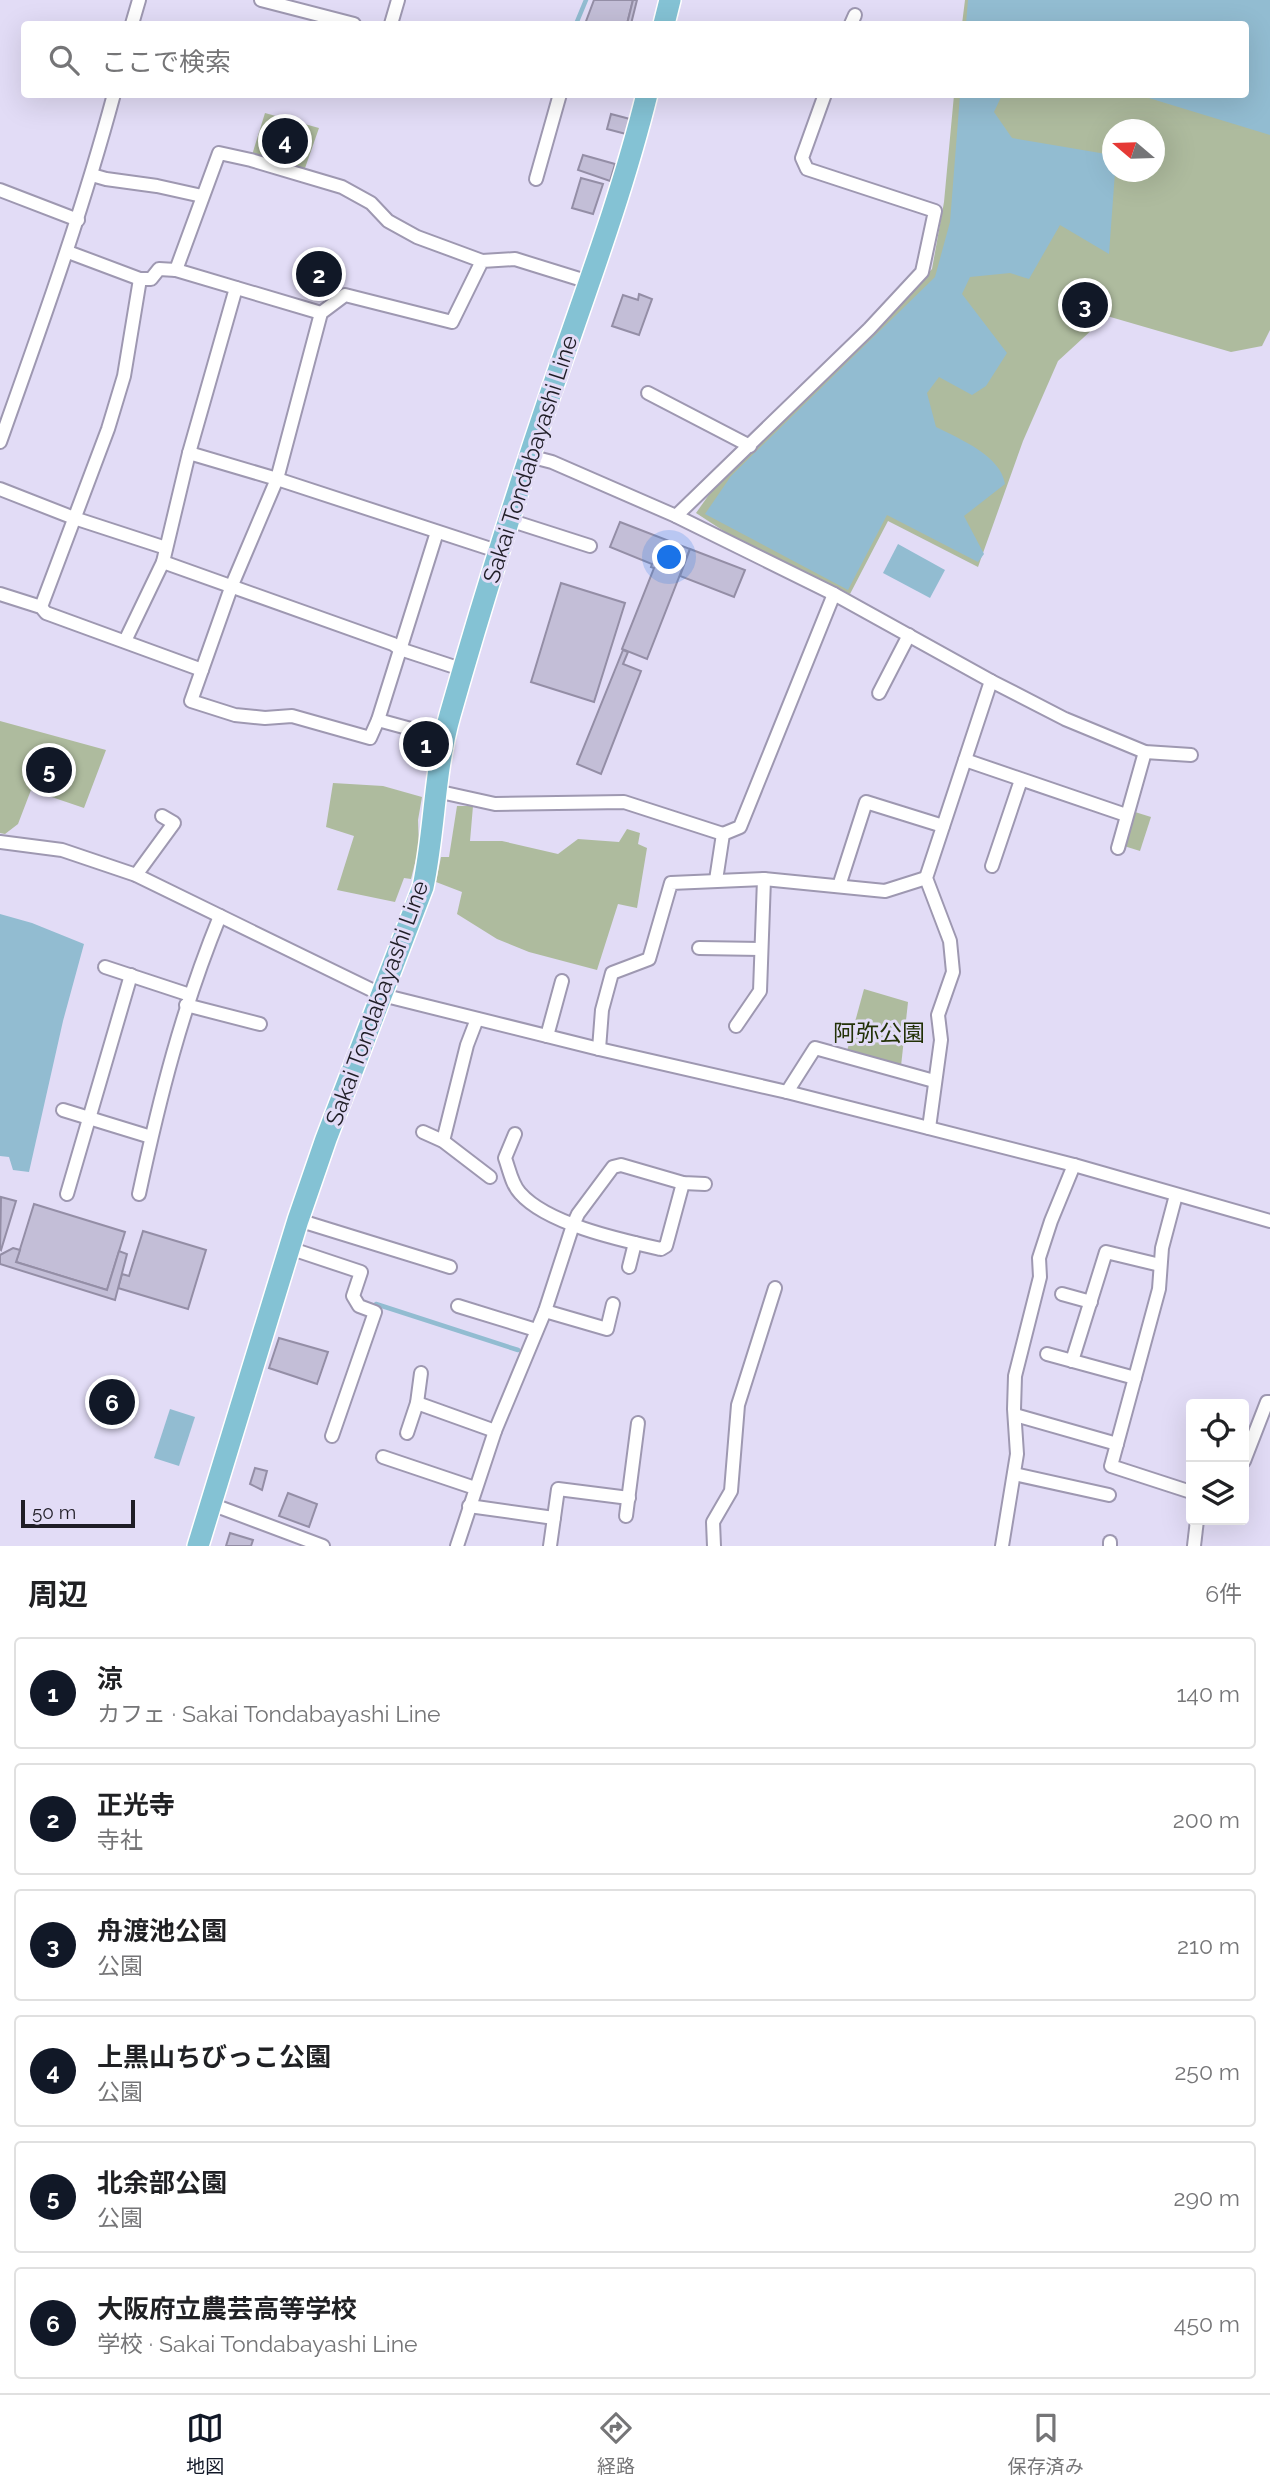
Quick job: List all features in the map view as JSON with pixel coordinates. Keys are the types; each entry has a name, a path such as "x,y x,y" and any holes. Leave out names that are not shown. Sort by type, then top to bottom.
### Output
{"main road":[{"path":"665,21 670,0"},
{"name":"Sakai Tondabayashi Line","path":"198,1546 298,1220 326,1139 423,887 444,738 529,456 635,140 642,98"}],"street":[{"path":"133,21 139,0"},
{"path":"261,0 285,3 344,21"},
{"path":"392,21 398,0"},
{"path":"0,442 68,252 113,98"},
{"path":"536,179 559,98"},
{"path":"676,516 870,330 922,272 935,211 807,169 802,158 824,98"},
{"path":"176,270 219,153 342,187 371,204 388,221 417,237 482,261 514,258 589,282"},
{"path":"92,175 202,196"},
{"path":"0,190 78,220"},
{"path":"68,252 140,279 151,279 159,269 176,270 321,313"},
{"path":"437,532 378,720 370,737 292,716 265,718 235,715 191,701 232,585 277,479 321,313 345,295 452,322 482,261"},
{"path":"41,607 108,429 120,389 140,279"},
{"path":"125,641 163,562 189,453 236,288"},
{"path":"648,393 750,446"},
{"path":"189,453 500,552"},
{"path":"529,456 552,462 676,516 834,594 1065,719 1145,752 1191,755"},
{"path":"0,489 166,548"},
{"path":"509,520 564,531 590,546"},
{"path":"163,562 464,670"},
{"path":"0,594 41,607 46,613 202,670"},
{"path":"436,791 495,804 624,802 723,834 740,827 834,594"},
{"path":"879,694 909,635"},
{"path":"929,1128 941,1040 938,1015 953,972 950,941 926,878 991,681"},
{"path":"378,720 444,738"},
{"path":"1118,848 1145,752"},
{"path":"965,760 1126,815"},
{"path":"992,866 1021,779"},
{"path":"839,887 866,802 943,826"},
{"path":"136,875 174,823 162,816"},
{"path":"716,880 723,834"},
{"path":"0,842 62,850 136,875 382,995 929,1128 1074,1165 1270,1221"},
{"path":"599,1049 602,1010 612,973 649,960 671,883 764,879 885,891 926,878"},
{"path":"736,1027 760,991 764,879"},
{"path":"139,1194 162,1086 188,1000 220,916"},
{"path":"699,948 761,949"},
{"path":"105,967 131,975 188,1000 260,1024"},
{"path":"67,1194 131,975"},
{"path":"547,1036 562,981"},
{"path":"443,1141 467,1045 477,1019"},
{"path":"787,1092 815,1048 934,1081"},
{"path":"63,1110 151,1137"},
{"path":"423,1132 443,1141 489,1177"},
{"path":"515,1134 505,1158 518,1192 533,1204 573,1225 661,1249 666,1246 683,1183"},
{"path":"457,1546 495,1431 545,1311 578,1214 613,1167 621,1165 683,1183 705,1184"},
{"path":"1002,1546 1017,1454 1015,1376 1040,1277 1040,1258 1051,1221 1074,1165"},
{"path":"1176,1195 1162,1248 1159,1289 1111,1466 1186,1490"},
{"path":"298,1220 450,1267"},
{"path":"629,1267 635,1243"},
{"path":"289,1248 361,1272 353,1296 359,1306 375,1312 332,1436"},
{"path":"1072,1361 1106,1252 1160,1265"},
{"path":"713,1546 713,1522 731,1491 738,1405 775,1288"},
{"path":"1062,1294 1091,1302"},
{"path":"545,1311 607,1329 614,1304"},
{"path":"458,1306 536,1330"},
{"path":"1047,1354 1135,1378"},
{"path":"407,1433 417,1403 421,1373"},
{"path":"1249,1448 1267,1402 1270,1402"},
{"path":"417,1403 495,1431"},
{"path":"1015,1415 1117,1444"},
{"path":"626,1516 638,1423"},
{"path":"383,1457 475,1488"},
{"path":"1014,1474 1109,1495"},
{"path":"550,1546 558,1489 629,1498"},
{"path":"211,1504 323,1546"},
{"path":"469,1506 554,1518"},
{"path":"1194,1546 1196,1525"}],"green space":[{"path":"965,0 1270,0 1270,330 1262,346 1231,352 1107,316 1058,361 1023,441 978,567 888,521 850,594 739,541 696,513 713,489 872,333 932,269 944,202 954,98 1249,98 1249,21 962,21"},
{"path":"265,113 319,128 304,171 252,155"},
{"path":"0,721 106,750 84,808 31,790 18,824 5,834 0,833"},
{"path":"333,783 383,786 422,797 418,820 419,847 411,879 404,878 395,902 337,890 354,836 326,827"},
{"path":"457,806 473,806 470,841 502,841 558,854 578,839 619,842 627,829 640,833 638,844 647,848 637,908 618,904 597,970 529,952 497,939 457,914 462,892 436,882 441,857 449,857"},
{"path":"1135,812 1151,817 1140,851 1124,846"},
{"name":"阿弥公園","path":"864,989 908,1002 901,1066 847,1051"}],"water":[{"path":"968,0 1270,0 1270,135 1149,98 1249,98 1249,21 966,21"},
{"path":"960,98 1001,98 994,112 1012,138 1102,153 1102,182 1114,182 1109,254 1060,225 1029,279 1010,273 970,277 962,294 1007,353 986,386 972,395 939,377 927,393 936,427 978,449 1002,474 1005,484 964,516 984,554 978,562 887,515 848,590 705,514 731,476 935,277 950,222"},
{"path":"898,544 945,570 930,598 883,573"},
{"path":"0,914 32,923 84,944 63,1021 29,1172 13,1170 9,1157 0,1156"},
{"path":"170,1409 195,1417 179,1466 154,1458"}],"building":[{"path":"594,0 633,0 628,21 586,21"},
{"path":"633,0 637,0 632,21 628,21"},
{"path":"611,114 630,119 626,134 607,129"},
{"path":"583,155 615,164 610,181 578,170"},
{"path":"581,178 603,184 593,214 572,208"},
{"path":"639,294 652,299 639,335 612,326 623,295 638,300"},
{"path":"620,522 690,549 647,659 622,649 654,568 651,567 652,564 610,547"},
{"path":"690,549 745,570 734,597 680,576"},
{"path":"561,583 625,603 594,702 531,682"},
{"path":"623,650 628,652 623,664 641,671 601,774 577,764"},
{"path":"1,1197 16,1201 1,1250 0,1249"},
{"path":"34,1204 125,1232 107,1290 16,1262"},
{"path":"143,1231 206,1250 188,1309 118,1288 122,1274 129,1276"},
{"path":"13,1248 20,1250 16,1262 107,1290 119,1251 127,1254 115,1300 0,1264 0,1255"},
{"path":"279,1338 328,1352 317,1384 269,1368"},
{"path":"255,1468 267,1471 262,1490 250,1484"},
{"path":"288,1493 317,1504 309,1527 279,1516"},
{"path":"230,1533 253,1540 251,1546 226,1546"}],"waterway":[{"path":"577,21 586,0"},
{"path":"376,1304 518,1350"}],"place":[{"name":"上黒山ちびっこ公園","path":"285,141"},
{"name":"正光寺","path":"319,274"},
{"name":"舟渡池公園","path":"1085,305"},
{"name":"涼","path":"426,744"},
{"name":"北余部公園","path":"49,770"},
{"name":"大阪府立農芸高等学校","path":"112,1402"}]}
